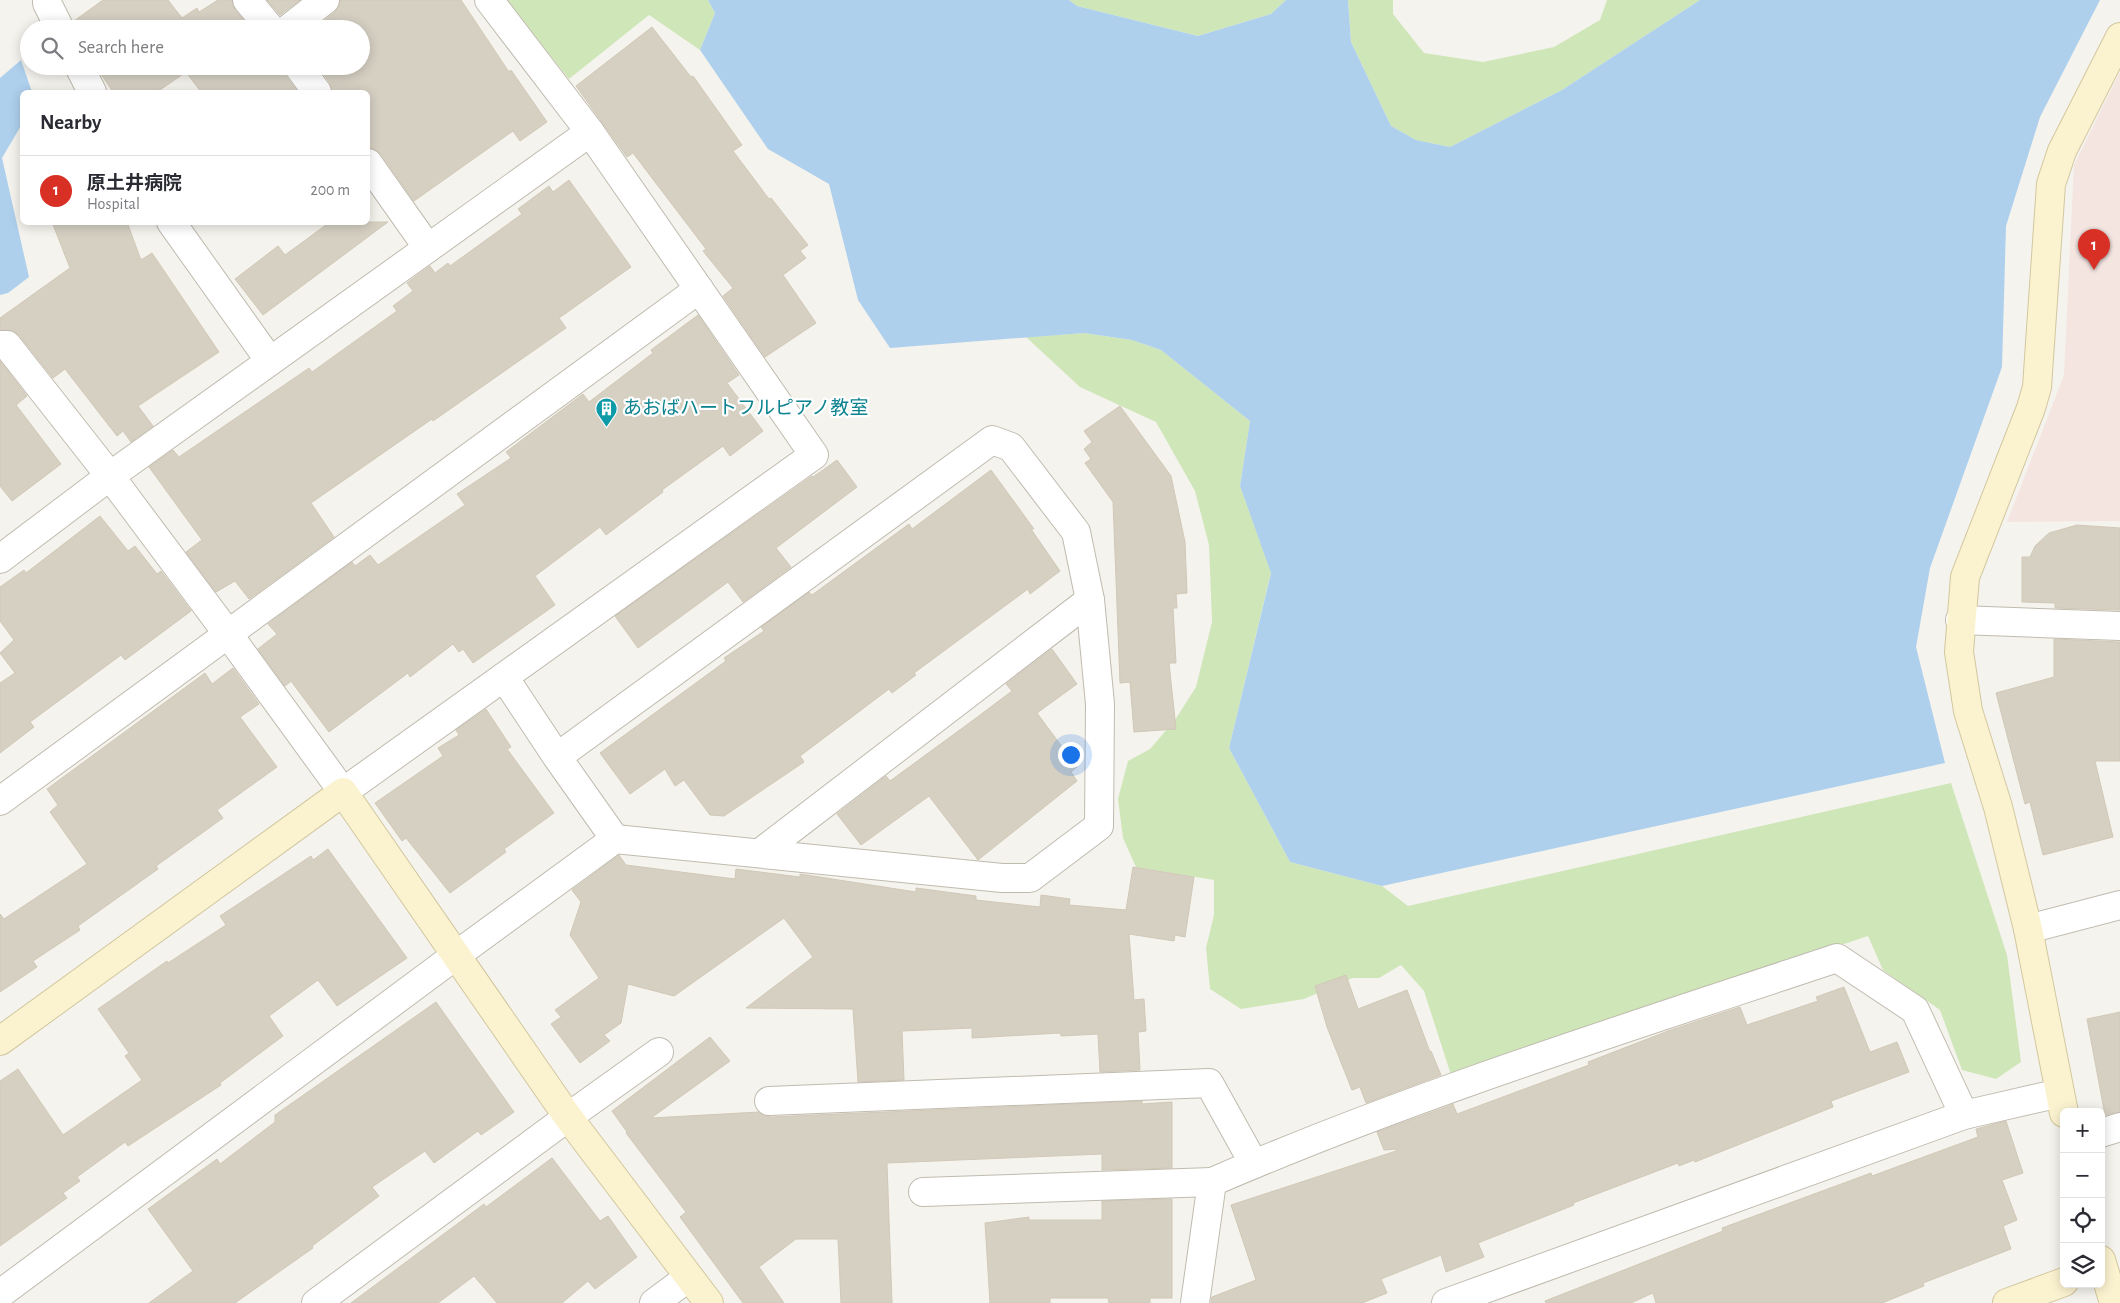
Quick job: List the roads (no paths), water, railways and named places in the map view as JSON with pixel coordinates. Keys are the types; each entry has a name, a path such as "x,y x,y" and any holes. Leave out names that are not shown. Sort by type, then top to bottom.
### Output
{"street":[{"path":"47,0 56,20"},
{"path":"247,0 263,20"},
{"path":"299,20 325,0"},
{"path":"0,1041 504,676 814,455 590,132 489,0"},
{"path":"1446,1303 1964,1115 2062,1103 2028,929 1998,807 1968,711 1958,652 1965,578 2037,387 2051,184 2062,151 2120,37"},
{"path":"84,75 91,90"},
{"path":"305,75 316,90"},
{"path":"0,559 110,476 590,132"},
{"path":"370,166 428,248"},
{"path":"173,225 270,361"},
{"path":"0,802 699,289"},
{"path":"0,345 7,345 110,476 228,634 343,792 568,1117 709,1303"},
{"path":"0,1294 615,839 1002,878 1030,878 1099,826 1100,704 1090,600 1076,532 1011,447 992,440 557,757"},
{"path":"760,853 1090,600"},
{"path":"1960,620 2120,626"},
{"path":"504,676 557,757 615,839"},
{"path":"2028,929 2120,905"},
{"path":"922,1192 1212,1182 1463,1083 1837,958 1915,1010 1964,1115"},
{"path":"316,1303 659,1052"},
{"path":"769,1101 1209,1083 1254,1164"},
{"path":"2105,1132 2120,1127"},
{"path":"1195,1303 1212,1182"},
{"path":"2105,1274 2114,1303"},
{"path":"654,1303 689,1277"},
{"path":"2007,1303 2060,1283"}],"water":[{"path":"708,0 1069,0 1077,6 1198,36 1271,14 1286,0 1348,0 1351,42 1391,126 1416,140 1450,147 1562,90 1700,0 2100,0 2040,117 2006,226 2002,367 1930,568 1916,647 1945,763 1382,886 1290,862 1229,748 1271,573 1240,486 1250,421 1161,350 1132,340 1084,333 890,348 858,300 829,184 768,149 700,50 715,13"},
{"path":"20,61 20,75 26,75 31,90 20,90 20,127 2,158 29,277 8,293 0,295 0,78"}],"place":[{"name":"原土井病院","path":"2094,270"},
{"name":"あおばハートフルピアノ教室","path":"607,427"}]}
